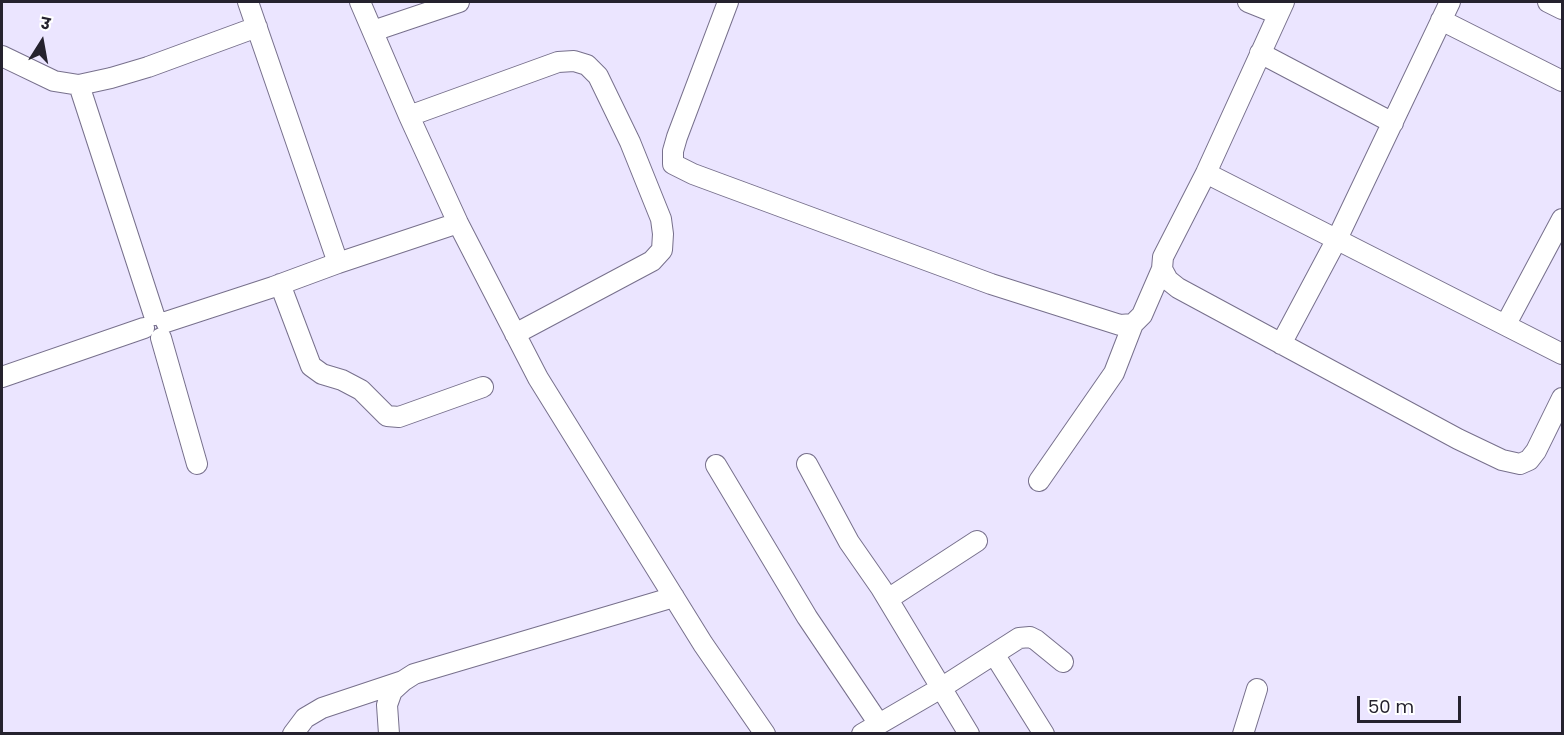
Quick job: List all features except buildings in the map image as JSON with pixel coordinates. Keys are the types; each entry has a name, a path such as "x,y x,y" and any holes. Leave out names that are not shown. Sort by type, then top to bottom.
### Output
{"street":[{"path":"248,2 338,263"},
{"path":"360,2 458,223 515,334 559,414 761,733"},
{"path":"373,31 459,2"},
{"path":"673,164 673,151 677,137 728,2"},
{"path":"1039,481 1114,373 1133,324 1142,315 1162,269 1163,257 1206,173 1281,8 1248,2"},
{"path":"1281,344 1337,238 1450,2"},
{"path":"1548,2 1563,9"},
{"path":"1441,20 1563,81"},
{"path":"2,56 54,81 79,85 148,67 256,27"},
{"path":"1260,53 1393,123"},
{"path":"409,116 558,62 574,61 587,65 598,76 641,169 661,219 662,250 652,261 515,334"},
{"path":"79,85 156,326 197,464"},
{"path":"641,169 673,164 693,174 991,284 1120,325 1133,324"},
{"path":"1206,173 1563,354"},
{"path":"1506,324 1563,219"},
{"path":"2,377 458,223"},
{"path":"1162,269 1168,280 1178,288 1458,439 1502,460 1520,464 1529,460 1536,451 1563,398"},
{"path":"280,285 311,366 322,374 342,380 360,390 387,416 399,417 483,387"},
{"path":"807,464 849,542 888,599 969,734"},
{"path":"716,465 807,617 870,729 941,688 1019,638 1030,637 1063,662"},
{"path":"888,599 977,540"},
{"path":"389,734 387,705 392,691 414,674 674,597"},
{"path":"994,654 1044,734"},
{"path":"293,734 305,718 322,708 403,681"},
{"path":"1243,734 1257,689"}]}
